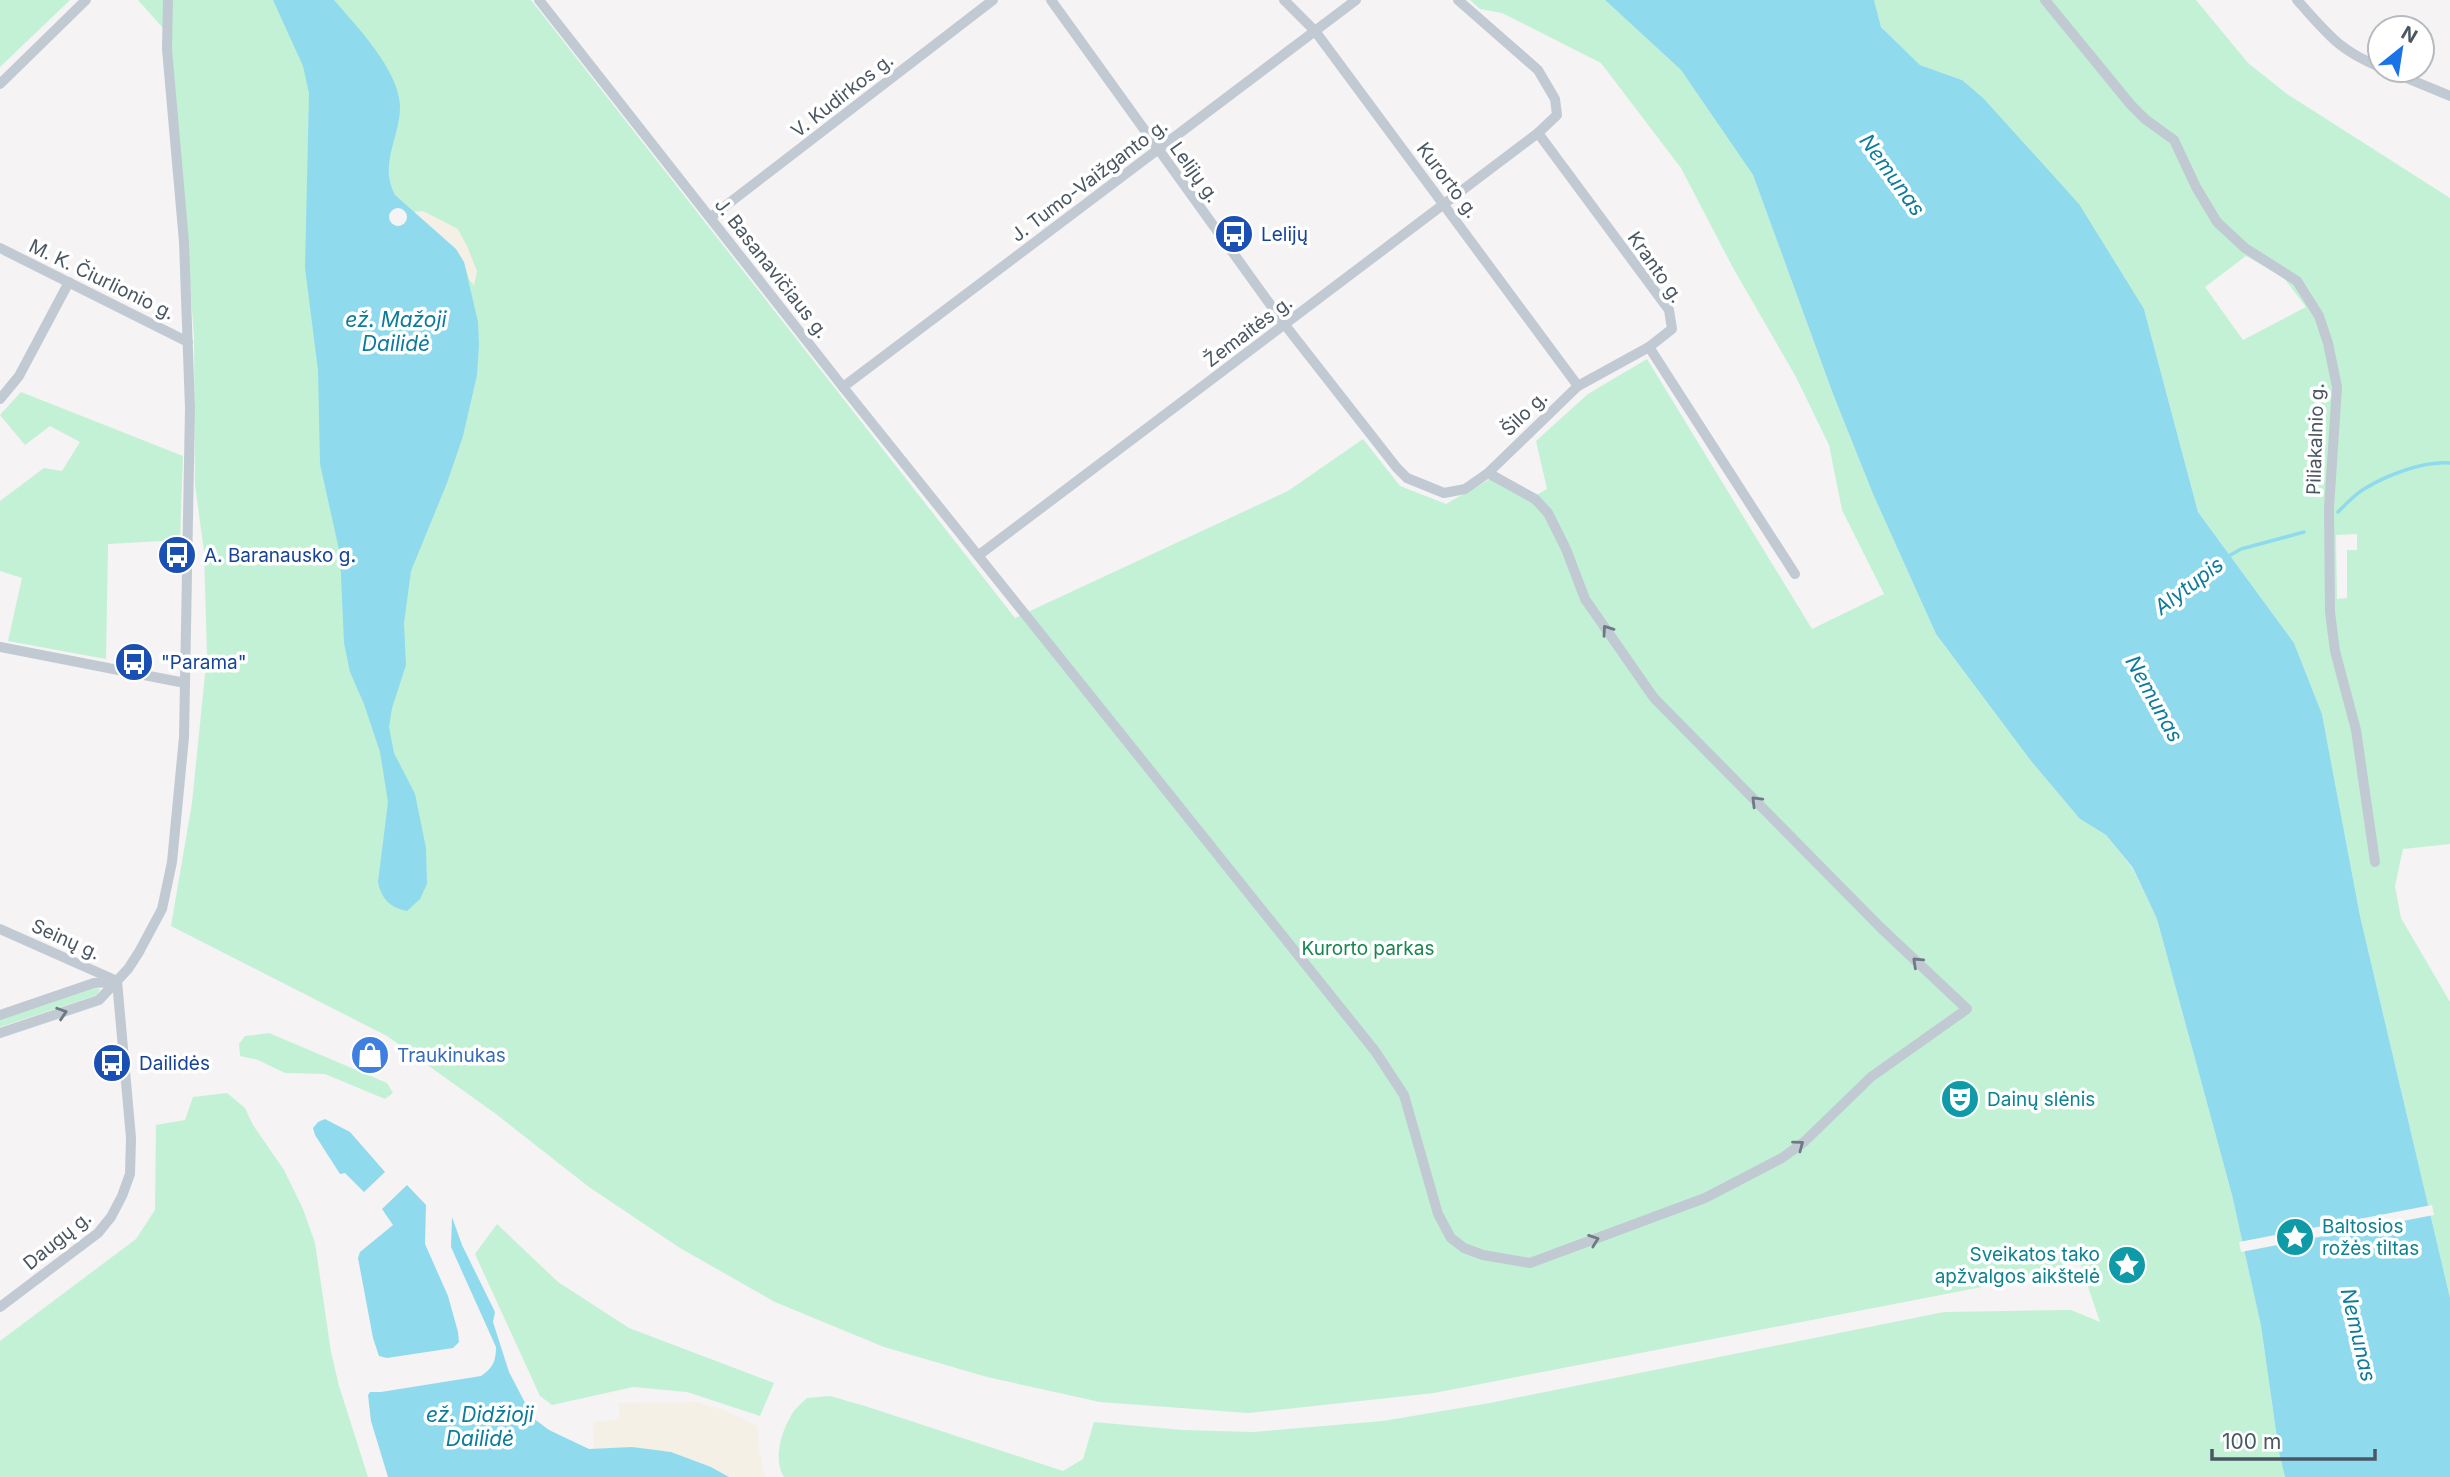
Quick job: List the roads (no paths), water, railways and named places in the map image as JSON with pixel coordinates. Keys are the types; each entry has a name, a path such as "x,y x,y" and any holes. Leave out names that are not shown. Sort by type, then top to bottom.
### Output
{"street":[{"path":"0,84 86,0"},
{"path":"0,1033 99,1000 139,952 162,909 173,862 184,737 190,408 184,242 167,49 168,0"},
{"name":"J. Basanavičiaus g.","path":"539,0 843,387 1375,1051 1404,1095 1438,1214 1451,1238 1464,1248 1483,1255 1530,1263 1705,1198 1782,1158 1804,1142 1871,1077 1967,1009 1880,927 1654,698 1586,599 1548,513 1535,499 1488,473"},
{"name":"V. Kudirkos g.","path":"711,217 993,0"},
{"name":"Lelijų g.","path":"1051,0 1285,325 1397,468 1407,478 1424,485"},
{"name":"Kurorto g.","path":"1284,0 1315,31 1578,386"},
{"name":"J. Tumo-Vaižganto g.","path":"843,387 1356,0"},
{"path":"1458,0 1538,69 1555,99 1557,115 1538,133"},
{"name":"Piliakalnio g.","path":"2045,0 2131,105 2174,140 2196,187 2217,222 2245,248 2297,281 2319,316 2337,387 2329,508 2330,612 2335,651 2356,730 2375,862"},
{"path":"2297,0 2340,47 2366,61"},
{"path":"2421,84 2450,96"},
{"name":"Žemaitės g.","path":"979,555 1538,133"},
{"name":"Kranto g.","path":"1538,133 1669,310 1672,329 1649,346"},
{"name":"M. K. Čiurlionio g.","path":"0,248 188,342"},
{"path":"0,399 19,376 69,282"},
{"path":"1649,346 1795,574"},
{"name":"Šilo g.","path":"1424,485 1444,493 1465,489 1488,473 1578,386 1649,346"},
{"path":"0,647 185,683"},
{"name":"Seinų g.","path":"0,929 117,981"},
{"path":"0,1014 94,984 117,981"},
{"name":"Daugų g.","path":"0,1307 97,1233 111,1217 130,1174 131,1138 117,981"}],"water":[{"name":"ež. Mažoji Dailidė","path":"273,0 334,0 384,63 398,91 400,105 389,161 390,183 395,195 456,249 464,262 478,322 477,375 463,436 411,571 404,623 406,665 392,708 389,727 394,753 415,794 426,848 427,884 420,899 407,911 387,901 378,882 388,802 380,752 350,672 344,643 340,554 320,464 318,370 305,268 309,93 303,66"},
{"name":"Nemunas","path":"1605,0 1874,0 1881,27 1920,65 1962,80 1983,98 2079,204 2144,309 2198,512 2294,643 2322,714 2360,916 2450,1298 2450,1477 2285,1477 2261,1326 2232,1195 2157,919 2133,868 2106,835 2080,819 2031,761 1936,634 1873,494 1833,394 1753,175 1681,70"},
{"path":"325,1119 350,1132 385,1172 364,1192 345,1173 340,1174 315,1135 313,1128"},
{"path":"407,1185 426,1205 425,1244 448,1296 459,1342 453,1348 387,1358 379,1356 373,1338 358,1258 360,1252 393,1225 382,1209"},
{"name":"ež. Didžioji Dailidė","path":"452,1217 462,1245 495,1312 493,1322 509,1372 533,1418 549,1430 589,1449 632,1447 671,1452 729,1477 388,1477 371,1421 368,1395 370,1392 481,1376 494,1360 496,1347 451,1247"}],"waterway":[{"name":"Alytupis","path":"2338,512 2360,491 2383,479 2428,464 2450,463"},
{"name":"Alytupis","path":"2227,557 2241,549 2304,532"}],"place":[{"name":"Lelijų","path":"1234,234"},
{"name":"A. Baranausko g.","path":"177,555"},
{"name":"\"Parama\"","path":"134,662"},
{"name":"Traukinukas","path":"370,1055"},
{"name":"Dailidės","path":"112,1063"},
{"name":"Dainų slėnis","path":"1960,1099"},
{"name":"Baltosios rožės tiltas","path":"2295,1237"},
{"name":"Sveikatos tako apžvalgos aikštelė","path":"2127,1265"}],"park label":[{"name":"Kurorto parkas","path":"1368,948"}]}
